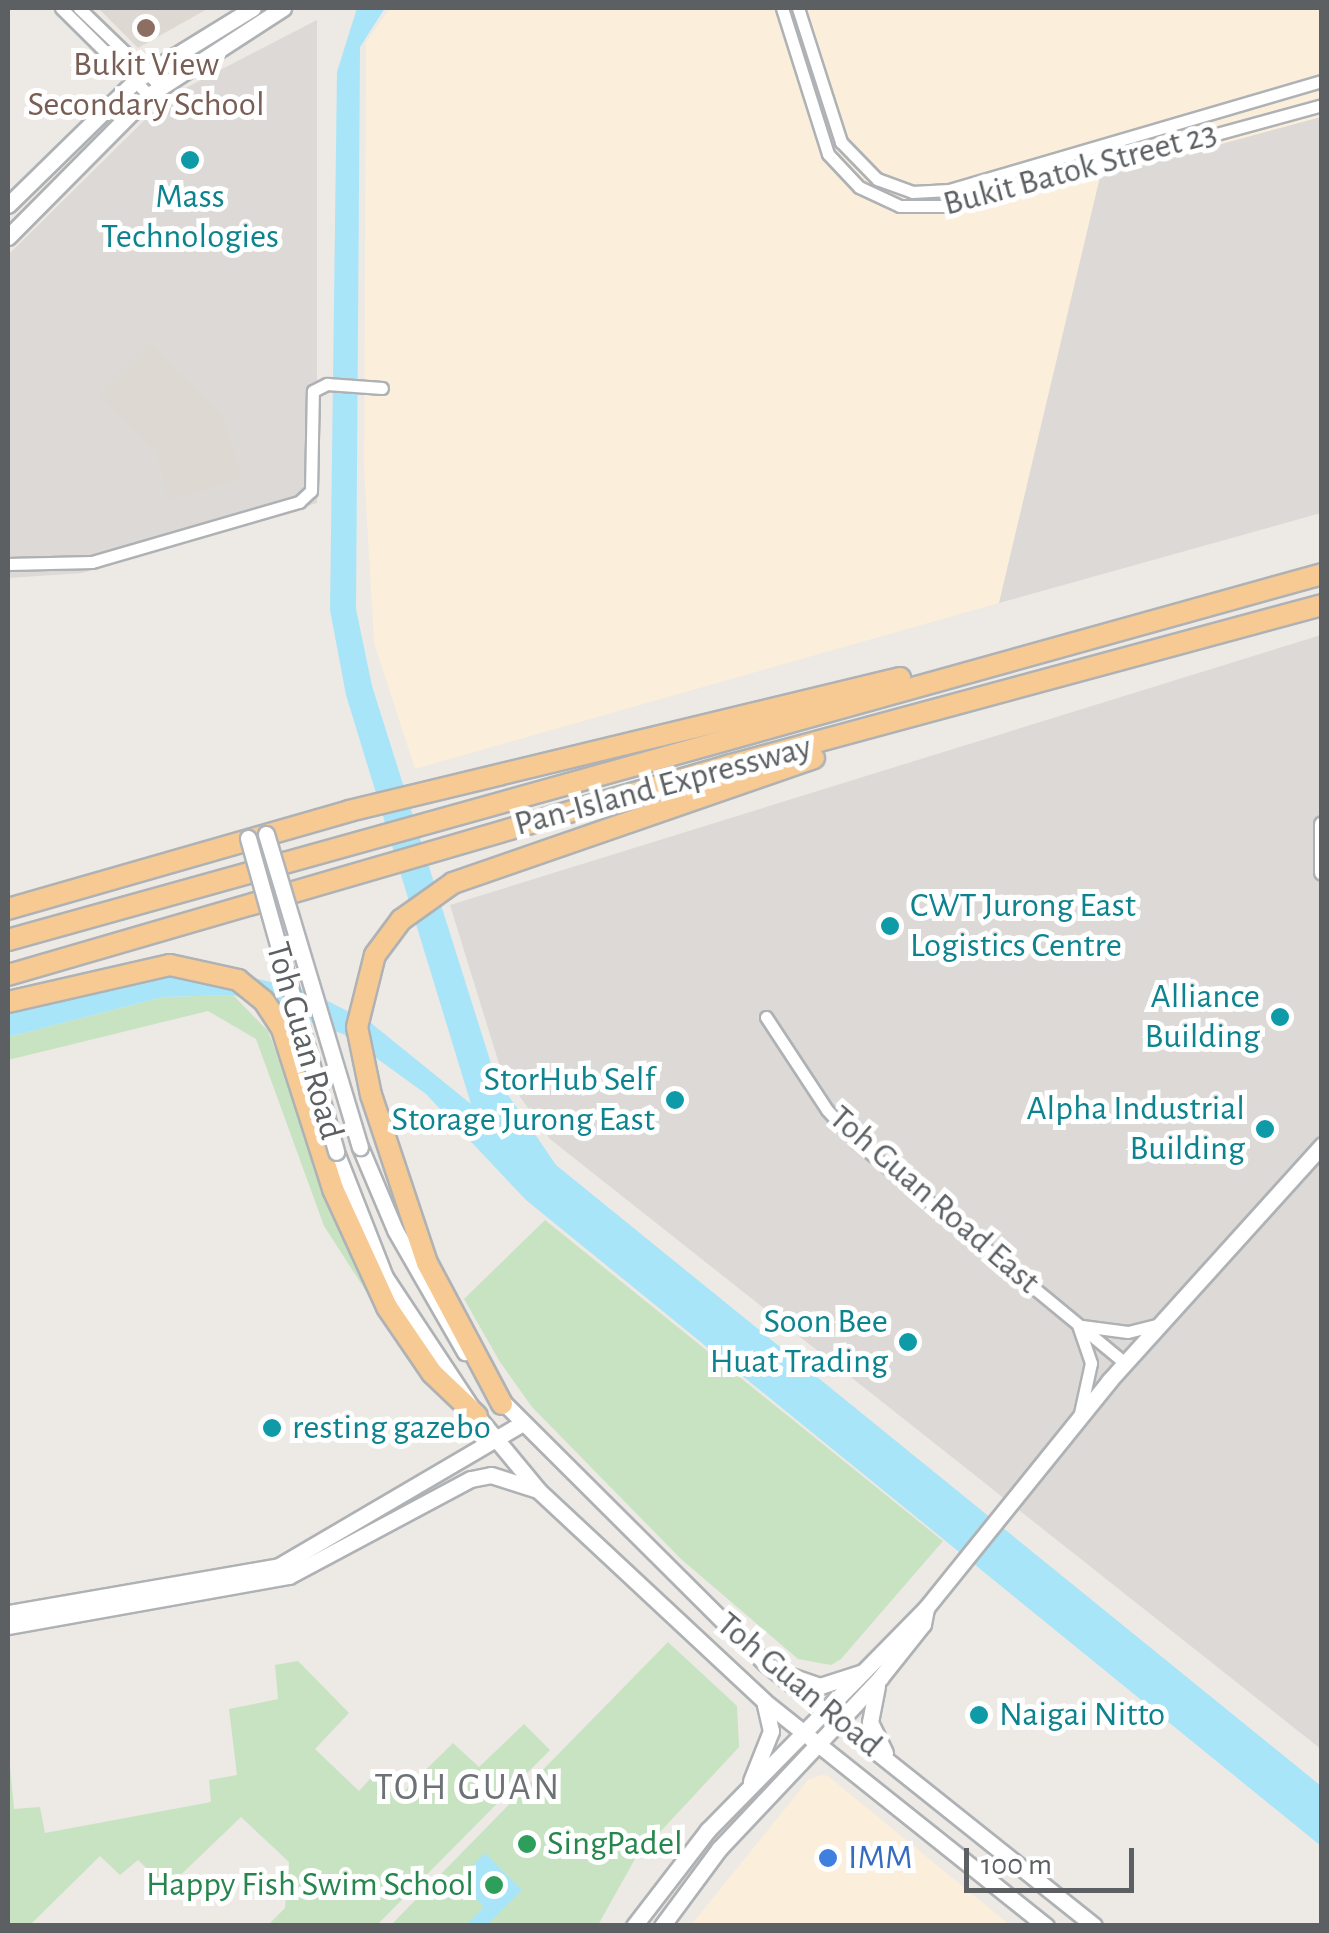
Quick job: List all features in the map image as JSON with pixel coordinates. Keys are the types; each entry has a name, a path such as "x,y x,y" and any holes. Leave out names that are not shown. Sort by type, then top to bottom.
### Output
{"highway":[{"name":"Pan-Island Expressway","path":"8,940 1322,574"},
{"name":"Pan-Island Expressway","path":"8,975 393,866 438,849 1322,605"},
{"path":"8,909 257,836 610,745 1040,653"},
{"path":"502,1404 428,1263 371,1096 356,1027 374,954 426,900 834,752 859,734"},
{"path":"8,1002 199,966 238,980 264,1002 292,1060 333,1189 387,1307 432,1373 477,1416"}],"main road":[{"path":"8,205 142,76 252,8"},
{"path":"8,237 155,90 283,8"},
{"path":"1322,824 1322,872"},
{"name":"Toh Guan Road","path":"257,836 360,1147 429,1296 502,1404 765,1663 1094,1926"},
{"name":"Toh Guan Road","path":"257,836 336,1152 386,1277 477,1416 539,1491 764,1701 1046,1926"},
{"path":"662,1926 686,1890 841,1723 959,1564 1079,1418 1322,1145"},
{"path":"8,1614 279,1566 497,1443 520,1424"},
{"name":"Toh Guan Road","path":"8,1626 289,1576 471,1479 491,1475 539,1491"},
{"path":"765,1663 806,1685 874,1674"},
{"path":"634,1926 666,1878 744,1793 827,1712 874,1674"},
{"path":"874,1674 870,1722 890,1761"},
{"path":"744,1793 771,1731 764,1701"},
{"path":"666,1878 679,1878 686,1890"}],"street":[{"path":"61,8 142,76"},
{"path":"79,8 155,90"},
{"name":"Bukit Batok Street 23","path":"782,8 828,154 859,187 900,206 953,206 1322,105"},
{"name":"Bukit Batok Street 23","path":"798,8 845,148 877,179 912,192 949,190 1322,82"},
{"path":"8,564 92,562 304,500 312,394 330,384 382,388"},
{"name":"Toh Guan Road East","path":"766,1017 827,1110 858,1142 1126,1363"},
{"path":"1079,1418 1091,1363 1078,1325 1128,1332 1160,1324"}],"shaded area":[{"name":"Bukit View Secondary School","path":"98,8 209,8 138,48"},
{"path":"390,8 1321,8 1321,117 1100,178 999,603 415,769 374,643 364,469 366,42"},
{"path":"317,20 317,503 82,573 8,578 8,255 168,97"},
{"path":"1321,117 1321,513 999,603 1100,177"},
{"path":"151,342 224,416 242,479 169,500 156,453 98,395"},
{"path":"1321,635 1321,1749 550,1139 501,1070 450,905"},
{"path":"828,1776 1010,1925 691,1925 809,1779"}],"green space":[{"path":"233,995 268,1031 373,1302 324,1226 256,1039 208,1011 8,1060 8,1037 163,997"},
{"path":"545,1220 943,1541 841,1659 831,1665 798,1659 681,1559 532,1407 500,1362 464,1299"},
{"path":"668,1642 737,1706 739,1747 635,1859 598,1925 390,1926"},
{"path":"298,1661 349,1713 315,1749 359,1791 373,1776 397,1798 453,1743 479,1767 524,1724 550,1750 377,1925 268,1925 285,1908 289,1862 241,1817 167,1888 138,1860 120,1875 100,1856 30,1925 8,1925 8,1743 14,1809 40,1807 45,1833 211,1802 209,1780 237,1775 229,1709 278,1699 275,1665"}],"water":[{"path":"357,8 385,8 360,47 356,609 372,686 495,1076 556,1165 1321,1786 1321,1846 526,1200 426,1094 343,1034 233,995 163,997 8,1037 8,1013 150,975 241,975 308,991 371,1023 471,1104 346,695 330,610 337,72"},
{"name":"Happy Fish Swim School","path":"485,1853 522,1890 487,1925 466,1925 484,1907 467,1889 475,1881 466,1872"}],"place":[{"name":"Bukit View Secondary School","path":"146,28"},
{"name":"Mass Technologies","path":"190,160"},
{"name":"CWT Jurong East Logistics Centre","path":"890,926"},
{"name":"Alliance Building","path":"1280,1017"},
{"name":"StorHub Self Storage Jurong East","path":"675,1100"},
{"name":"Alpha Industrial Building","path":"1265,1129"},
{"name":"Soon Bee Huat Trading","path":"908,1342"},
{"name":"resting gazebo","path":"272,1428"},
{"name":"Naigai Nitto","path":"979,1715"},
{"name":"SingPadel","path":"527,1844"},
{"name":"IMM","path":"828,1858"},
{"name":"Happy Fish Swim School","path":"494,1885"}],"district":[{"name":"TOH GUAN","path":"468,1789"}]}
